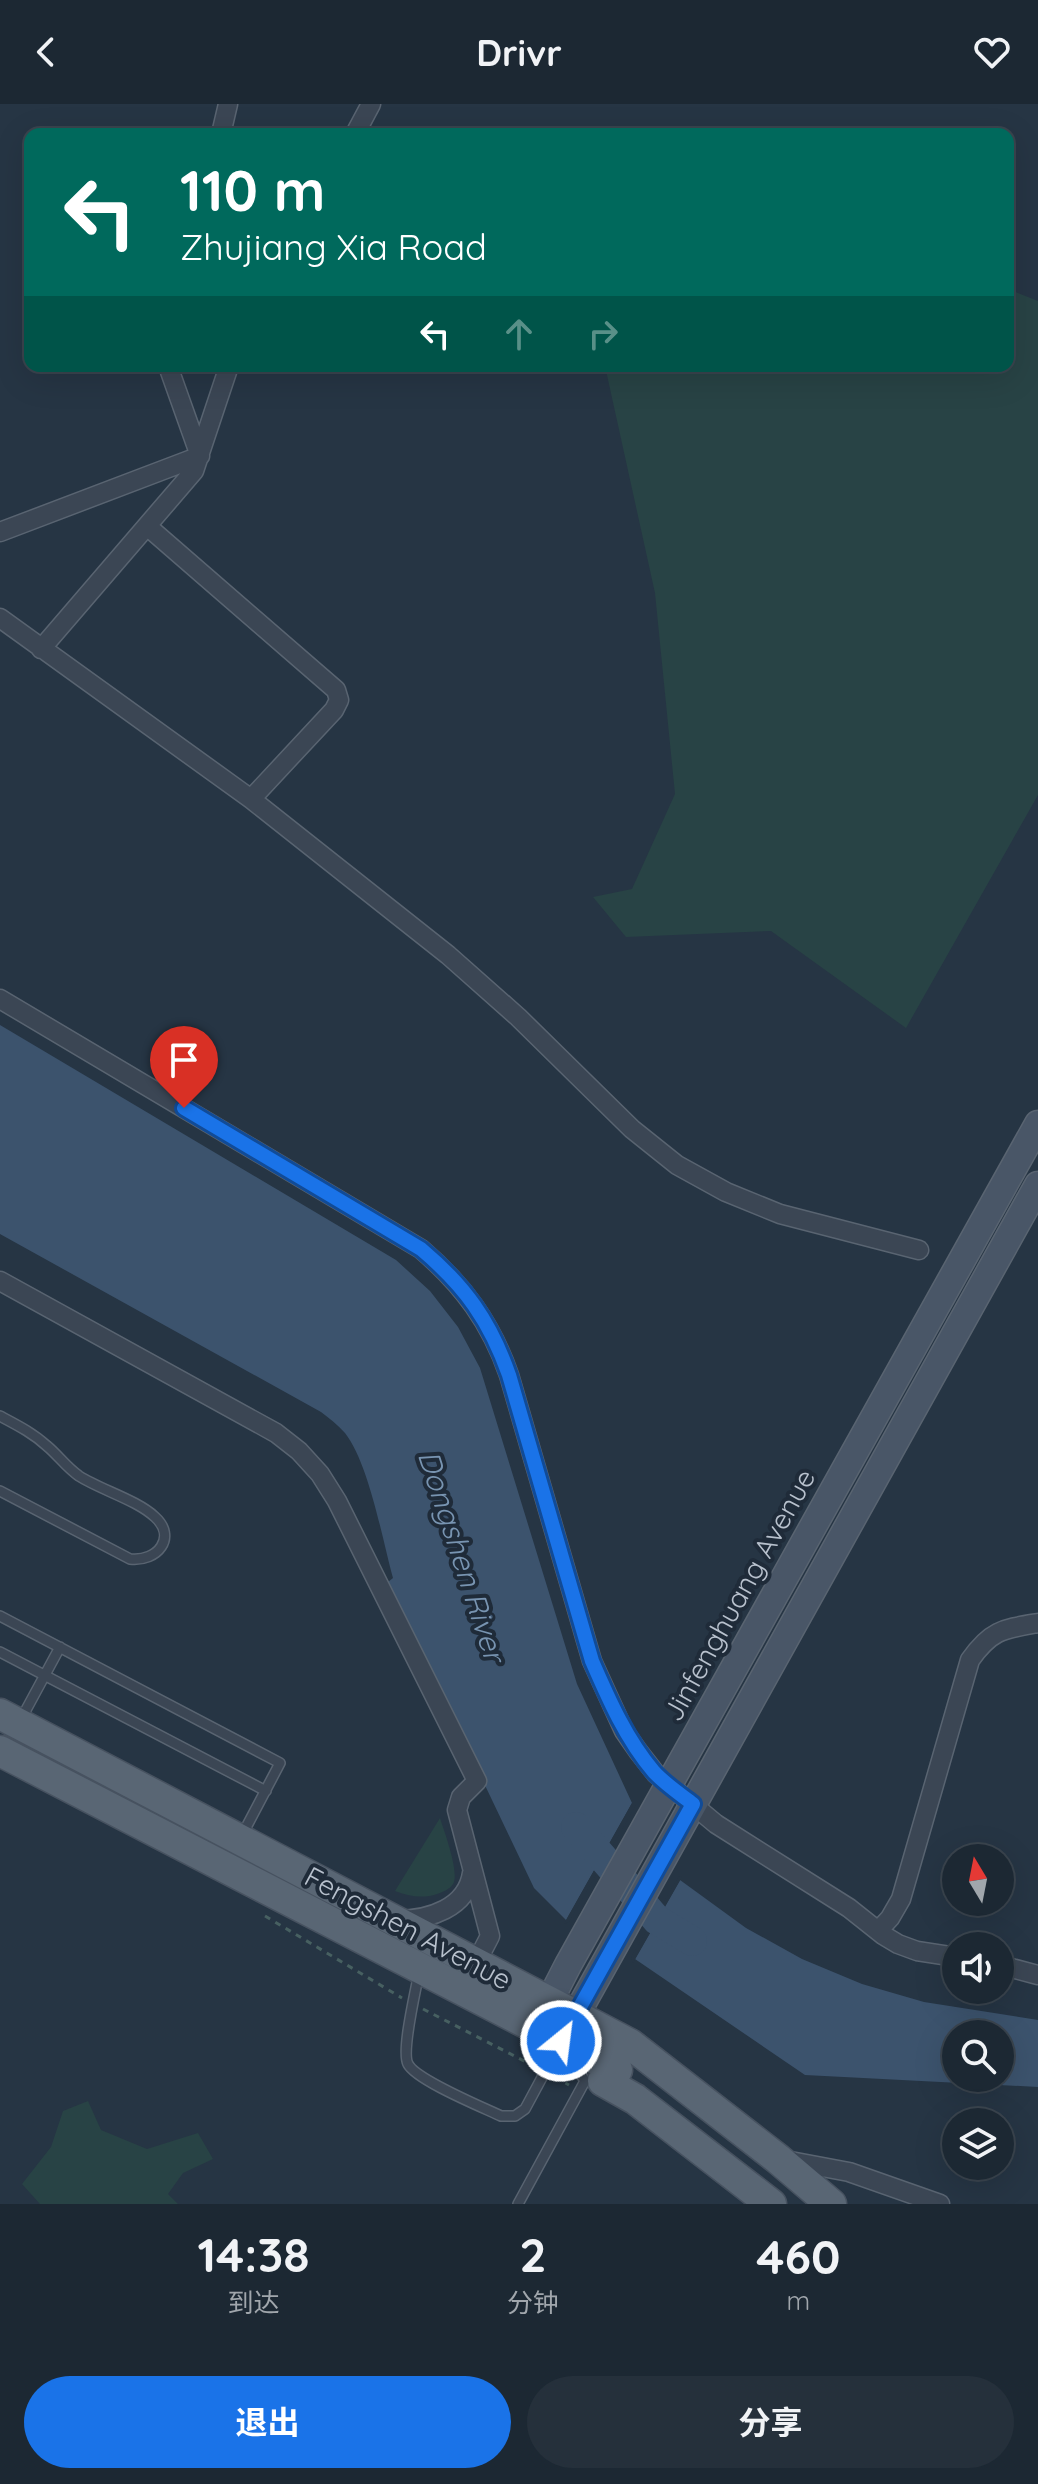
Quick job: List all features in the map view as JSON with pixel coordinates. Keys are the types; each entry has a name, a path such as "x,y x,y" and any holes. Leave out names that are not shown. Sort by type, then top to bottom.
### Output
{"main road":[{"name":"Fengshen Avenue","path":"9,1719 476,1963 562,2019 617,2070 603,2081 635,2099 771,2204"},
{"name":"Fengshen Avenue","path":"0,1751 419,1967 630,2044 831,2204"}],"street":[{"path":"222,128 228,104"},
{"path":"358,128 371,104"},
{"path":"170,372 200,456"},
{"path":"41,649 194,471 227,372"},
{"path":"0,532 200,456"},
{"path":"147,526 336,690 339,700 334,710 251,799"},
{"path":"0,618 251,799 448,955 518,1017 632,1129 677,1165 726,1192 780,1214 919,1250"},
{"path":"0,999 421,1249 445,1269 466,1292 499,1345 592,1661 624,1731 656,1774 716,1824 849,1908 898,1944 942,1955"},
{"name":"Jinfenghuang Avenue","path":"562,2019 568,1965 1038,1124"},
{"path":"562,2019 594,1980 681,1829 1038,1185"},
{"path":"0,1281 250,1417 299,1451 320,1474 337,1501 477,1781 461,1797 457,1806 490,1936 476,1963"},
{"path":"878,1931 901,1899 970,1660 985,1640 1007,1628 1038,1623"},
{"path":"393,1920 430,1915 455,1904 471,1885 473,1870"},
{"path":"1014,1969 1038,1975"},
{"path":"778,2159 849,2172 940,2204"}],"lane":[{"path":"0,1416 31,1432 50,1447 65,1466 81,1477 153,1515 163,1529 164,1539 155,1555 147,1559 130,1559 0,1491"},
{"path":"0,1616 280,1763 240,1840"},
{"path":"9,1719 45,1676 60,1647"},
{"path":"0,1652 266,1791"},
{"path":"419,1967 406,2049 408,2064 419,2076 501,2116 515,2116 525,2109 545,2072 562,2019"},
{"path":"518,2204 585,2081 562,2019"}],"path":[{"path":"265,1916 413,2004 580,2090"}],"green space":[{"path":"1014,291 1038,301 1038,795 906,1028 771,931 626,937 593,897 632,889 675,794 655,593 606,372 1014,372"},
{"path":"440,1818 453,1862 453,1884 444,1891 426,1896 395,1891"},
{"path":"88,2101 101,2130 147,2149 198,2133 213,2159 183,2173 168,2194 178,2204 40,2204 22,2184 51,2147 63,2111"}],"water":[{"path":"0,1025 396,1260 430,1291 458,1327 480,1368 577,1684 632,1803 566,1920 534,1888 388,1582 393,1578 374,1502 354,1446 345,1433 321,1412 0,1234"},
{"path":"680,1880 746,1928 802,1959 862,1984 924,2002 1038,2020 1038,2087 1014,2086 1014,2020 942,2020 942,2082 805,2075 635,1959"}],"pier":[{"path":"632,1803 636,1805 569,1922 564,1924"},
{"path":"679,1876 682,1877 633,1963 631,1957"}],"waterway":[{"name":"Dongshen River","path":"576,1827 657,1920 692,1941"}],"route":[{"path":"184,1108 421,1249 466,1292 499,1345 592,1661 604,1689 624,1731 638,1751 656,1774 693,1804 561,2041"}]}
